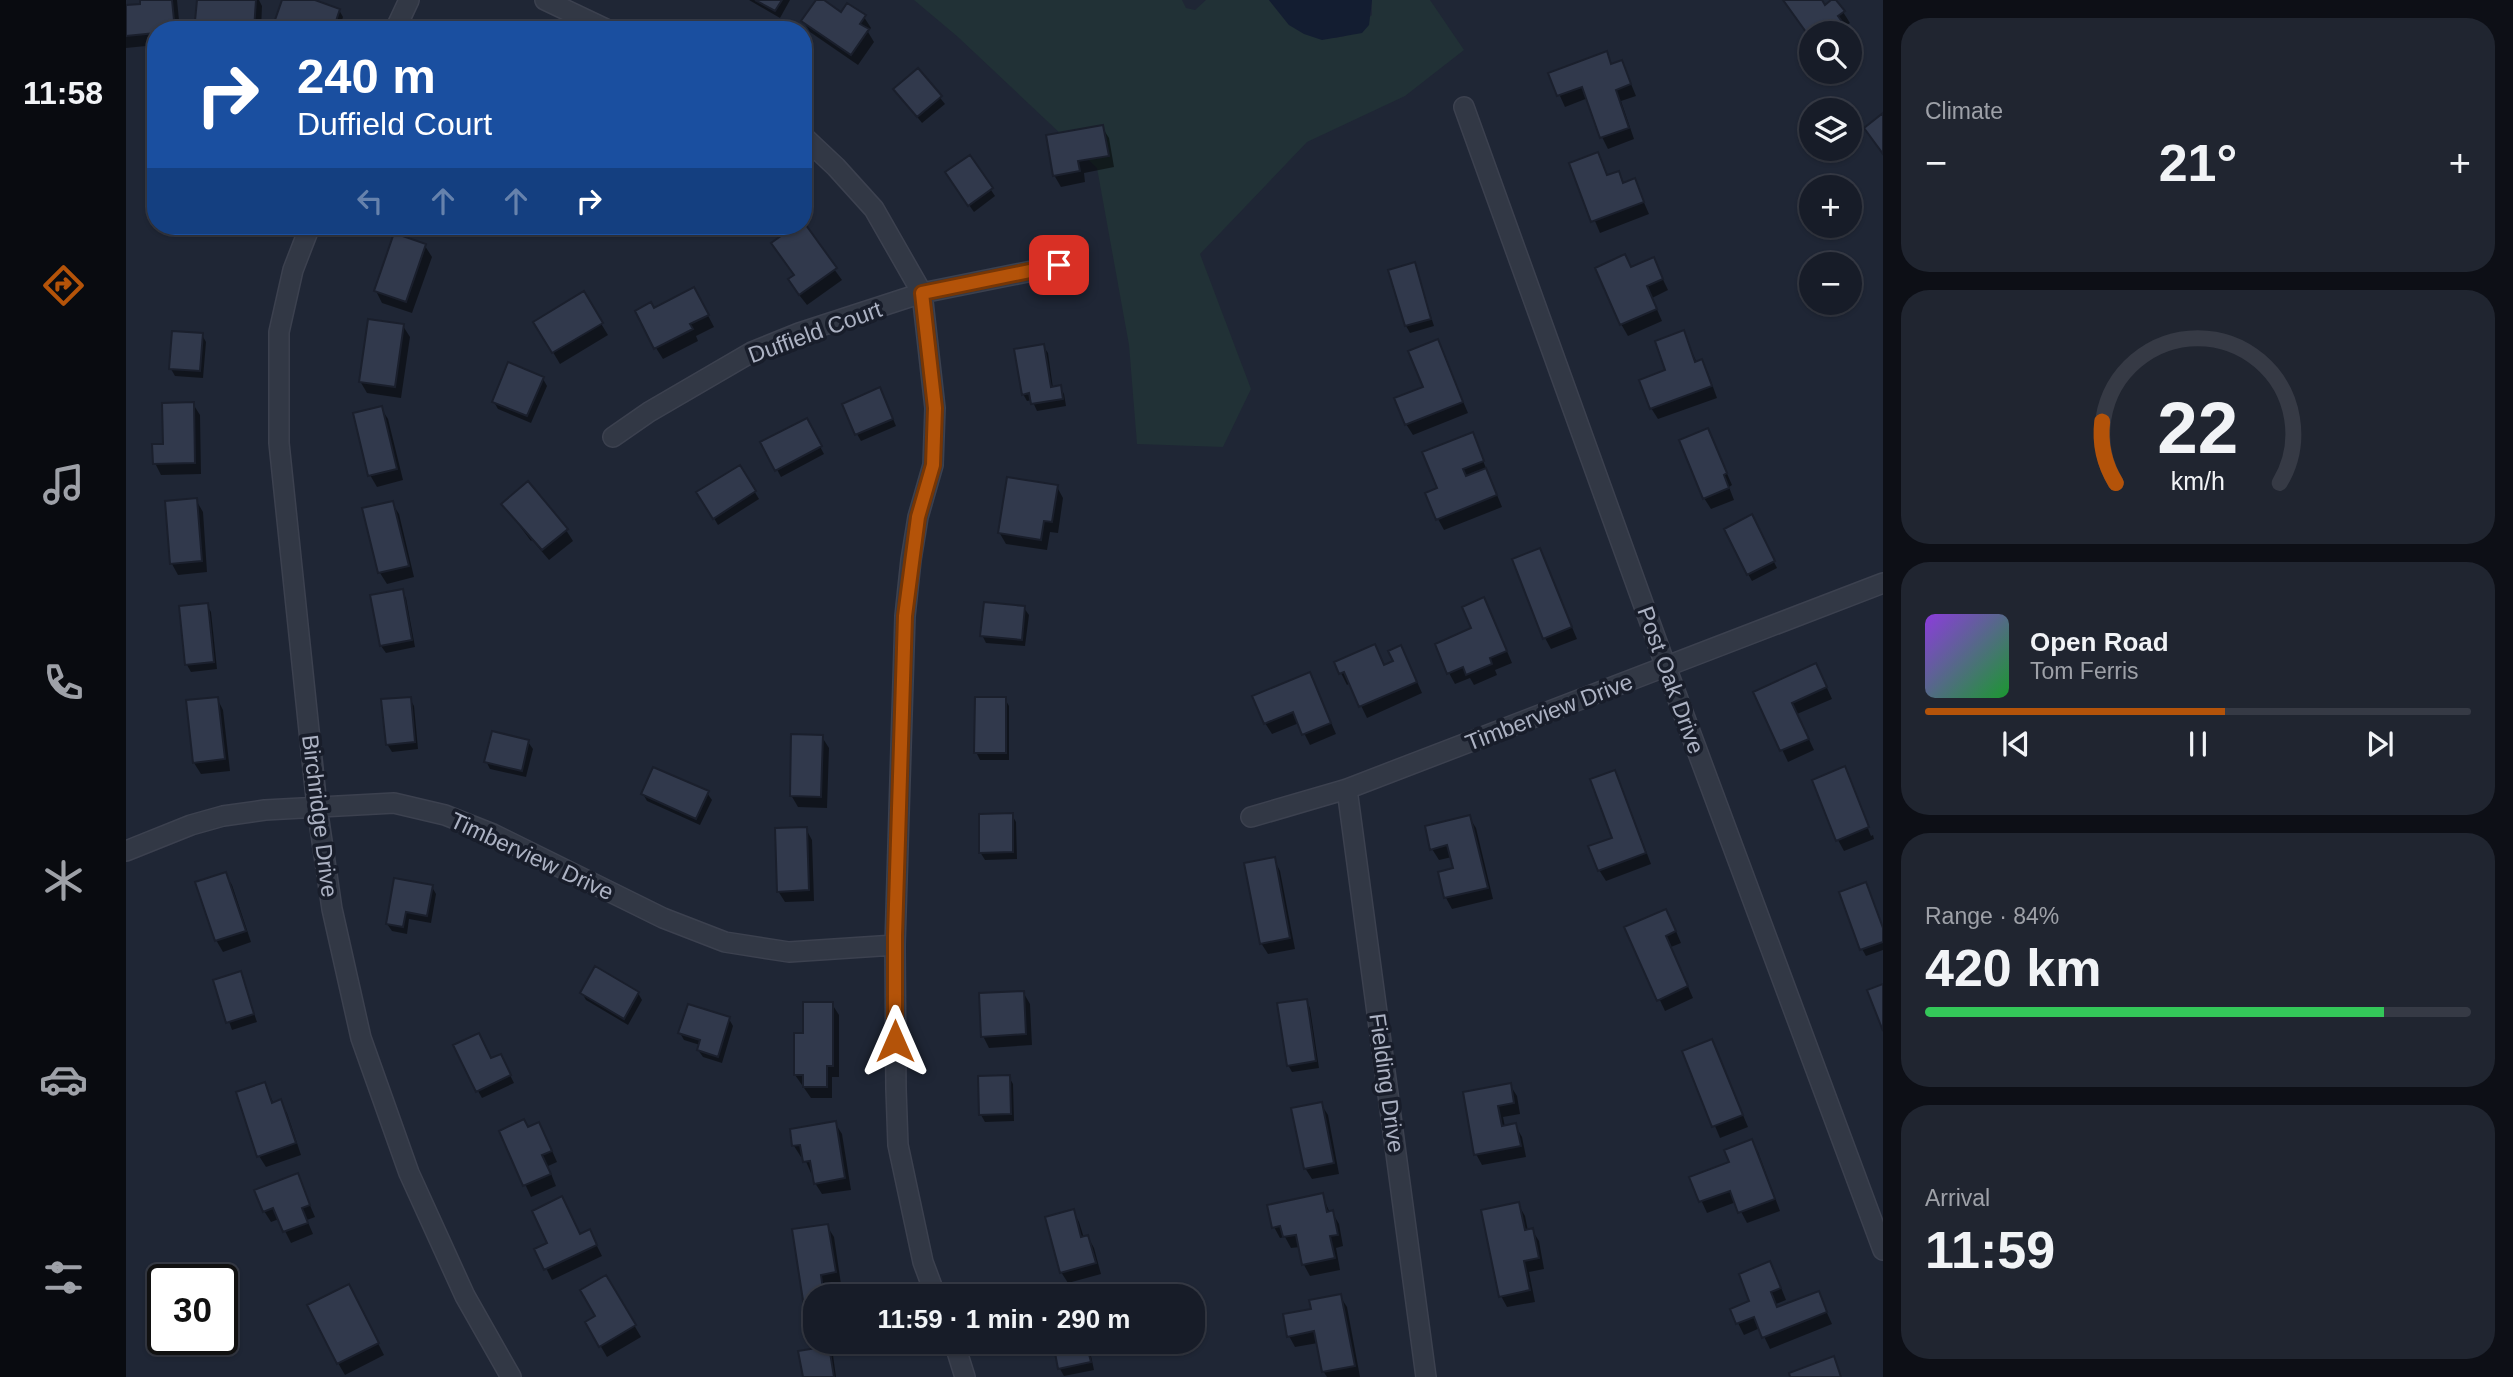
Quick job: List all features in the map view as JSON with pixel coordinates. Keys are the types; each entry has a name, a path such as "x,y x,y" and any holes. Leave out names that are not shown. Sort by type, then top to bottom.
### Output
{"street":[{"path":"399,21 409,0"},
{"path":"545,0 589,21"},
{"name":"Post Oak Drive","path":"1464,107 1665,667 1883,1250"},
{"path":"812,144 874,209 922,293 935,408 933,465 918,517 905,616 895,945 895,1089 898,1145 920,1253 931,1284"},
{"name":"Birchridge Drive","path":"307,235 293,270 279,332 279,443 317,807 332,909 361,1038 409,1173 465,1296 510,1377"},
{"name":"Duffield Court","path":"613,437 649,412 752,352 799,333 922,293 1077,262"},
{"name":"Timberview Drive","path":"1251,817 1347,789 1883,583"},
{"name":"Fielding Drive","path":"1347,789 1426,1377"},
{"name":"Timberview Drive","path":"126,851 191,825 223,816 265,810 394,803 445,815 493,834 663,919 724,942 789,952 895,945"},
{"path":"958,1354 965,1377"}],"shaded area":[{"path":"914,0 1182,0 1186,8 1195,10 1206,0 1269,0 1289,25 1335,38 1345,36 1372,15 1372,0 1430,0 1464,50 1405,96 1307,142 1200,254 1251,389 1223,447 1137,444 1129,345 1097,168 958,37"}],"water":[{"path":"1269,0 1372,0 1369,25 1362,33 1322,40 1289,25"}],"building":[{"path":"140,0 172,0 174,21 147,21 147,34 126,36 126,5 140,4"},
{"path":"197,0 256,0 255,21 195,21"},
{"path":"282,0 315,0 340,9 336,21 275,20"},
{"path":"755,0 782,0 775,11"},
{"path":"816,0 824,0 841,12 847,3 866,15 860,24 869,29 851,55 812,28 812,21 801,21"},
{"path":"1783,0 1822,0 1825,5 1836,0 1845,11 1838,16 1842,21 1799,22"},
{"path":"1607,51 1611,64 1622,60 1631,84 1616,90 1629,128 1600,138 1582,87 1557,96 1548,73"},
{"path":"918,68 942,96 917,117 893,89"},
{"path":"1883,113 1883,154 1864,128"},
{"path":"1103,125 1109,156 1078,161 1080,171 1053,176 1046,135"},
{"path":"1598,152 1607,175 1619,171 1623,183 1635,178 1644,202 1591,222 1569,163"},
{"path":"970,155 993,188 968,206 945,172"},
{"path":"812,233 837,268 799,295 788,279 794,275 771,243 782,235"},
{"path":"393,235 426,244 406,302 374,291"},
{"path":"1625,254 1631,267 1654,257 1663,279 1647,286 1657,309 1620,325 1595,268"},
{"path":"1415,262 1431,319 1405,326 1388,270"},
{"path":"694,287 709,315 690,324 693,329 654,349 635,311 651,302 654,308"},
{"path":"584,291 603,323 552,353 533,322"},
{"path":"368,319 404,324 395,387 359,382"},
{"path":"1684,330 1695,362 1702,359 1712,386 1650,409 1639,380 1665,370 1655,341"},
{"path":"172,331 203,333 200,371 169,369"},
{"path":"1438,339 1463,402 1405,425 1394,398 1423,387 1408,351"},
{"path":"1044,344 1051,387 1061,385 1063,399 1031,404 1029,393 1022,395 1014,349"},
{"path":"508,362 544,377 527,416 492,402"},
{"path":"880,387 893,419 855,435 842,404"},
{"path":"194,402 195,463 153,464 152,444 163,444 162,403"},
{"path":"382,406 397,469 368,476 353,413"},
{"path":"807,418 822,446 775,471 760,442"},
{"path":"1708,428 1727,473 1724,475 1729,488 1703,499 1679,440"},
{"path":"1473,432 1484,461 1463,469 1466,476 1486,468 1497,495 1436,520 1425,493 1437,488 1422,452"},
{"path":"740,465 756,491 713,519 696,492"},
{"path":"1007,477 1058,485 1052,522 1044,521 1041,540 998,533"},
{"path":"528,481 568,529 542,550 501,504"},
{"path":"197,498 202,561 170,564 165,501"},
{"path":"393,501 409,566 378,573 362,508"},
{"path":"1752,514 1775,561 1747,575 1724,529"},
{"path":"1540,548 1572,627 1543,639 1512,559"},
{"path":"403,589 412,640 380,646 370,595"},
{"path":"1484,597 1507,651 1490,658 1492,664 1466,675 1463,667 1447,674 1435,644 1471,628 1462,607"},
{"path":"984,602 1025,606 1022,640 980,636"},
{"path":"208,603 214,662 185,665 179,606"},
{"path":"1375,644 1384,665 1393,661 1388,651 1401,645 1417,682 1359,707 1344,672 1339,674 1334,662"},
{"path":"1816,663 1827,687 1792,703 1809,739 1780,751 1753,692"},
{"path":"1310,672 1331,723 1302,735 1293,712 1264,724 1252,696"},
{"path":"218,697 225,759 193,763 186,700"},
{"path":"411,697 415,742 386,745 381,699"},
{"path":"975,697 1006,697 1006,753 974,753"},
{"path":"492,731 529,740 522,771 484,762"},
{"path":"791,734 823,735 821,797 790,796"},
{"path":"1845,766 1869,827 1836,841 1812,780"},
{"path":"653,767 709,791 696,819 641,794"},
{"path":"1615,770 1646,853 1598,871 1588,846 1612,838 1590,779"},
{"path":"1013,813 1013,852 979,853 979,814"},
{"path":"1470,815 1488,888 1444,898 1438,872 1453,868 1447,845 1430,850 1425,826"},
{"path":"807,827 809,890 777,892 775,828"},
{"path":"1275,857 1290,938 1260,944 1244,863"},
{"path":"226,872 246,931 215,941 195,882"},
{"path":"394,878 433,885 427,916 406,912 403,927 386,924"},
{"path":"1866,882 1883,928 1883,942 1860,950 1839,892"},
{"path":"1666,909 1676,931 1666,936 1688,986 1657,1001 1624,927"},
{"path":"595,966 639,992 624,1019 580,993"},
{"path":"241,971 254,1014 226,1023 213,980"},
{"path":"1883,984 1883,1031 1867,990"},
{"path":"1024,991 1026,1034 981,1037 979,993"},
{"path":"1307,999 1316,1061 1287,1066 1277,1003"},
{"path":"803,1002 833,1002 833,1066 827,1066 827,1087 803,1087 803,1075 794,1075 794,1033 803,1033"},
{"path":"688,1004 730,1017 718,1057 697,1050 700,1040 678,1033"},
{"path":"479,1033 491,1058 501,1054 511,1075 476,1092 453,1045"},
{"path":"1712,1039 1743,1115 1712,1127 1682,1051"},
{"path":"1010,1075 1011,1114 979,1115 978,1076"},
{"path":"265,1082 272,1103 281,1099 296,1143 257,1157 236,1092"},
{"path":"1511,1083 1514,1103 1498,1106 1502,1126 1516,1123 1521,1146 1474,1155 1463,1092"},
{"path":"1322,1102 1334,1163 1304,1169 1291,1108"},
{"path":"524,1119 528,1127 539,1122 552,1151 542,1155 551,1174 523,1186 499,1131"},
{"path":"836,1121 845,1178 814,1184 810,1161 803,1162 800,1145 792,1146 790,1129"},
{"path":"1752,1139 1775,1199 1738,1213 1730,1191 1699,1202 1689,1177 1729,1162 1724,1150"},
{"path":"298,1173 310,1205 302,1208 308,1223 283,1232 273,1208 263,1212 254,1190"},
{"path":"1323,1193 1327,1212 1333,1210 1338,1235 1330,1236 1335,1258 1302,1265 1296,1235 1283,1237 1280,1226 1272,1228 1267,1205"},
{"path":"562,1196 580,1234 590,1229 597,1245 544,1270 534,1249 547,1243 532,1211"},
{"path":"1519,1202 1525,1230 1533,1228 1539,1258 1524,1261 1530,1290 1499,1297 1481,1210"},
{"path":"1074,1209 1081,1237 1088,1235 1096,1263 1060,1273 1045,1217"},
{"path":"828,1224 836,1272 821,1275 822,1284 803,1284 803,1300 792,1229"},
{"path":"1770,1261 1781,1288 1771,1292 1777,1307 1819,1291 1827,1312 1762,1338 1754,1317 1736,1324 1730,1309 1749,1301 1739,1274"},
{"path":"606,1275 636,1325 599,1347 585,1322 595,1316 580,1290"},
{"path":"349,1284 379,1343 337,1364 307,1305"},
{"path":"1341,1294 1355,1366 1322,1372 1314,1331 1287,1337 1283,1314 1311,1309 1309,1300"},
{"path":"803,1350 803,1354 830,1354 834,1377 803,1377 798,1351"},
{"path":"1055,1354 1089,1354 1091,1362 1058,1369"},
{"path":"1834,1356 1841,1377 1790,1377 1789,1373"}],"route":[{"path":"895,1041 895,936 905,616 918,517 933,465 935,408 922,293 1059,265"}]}
